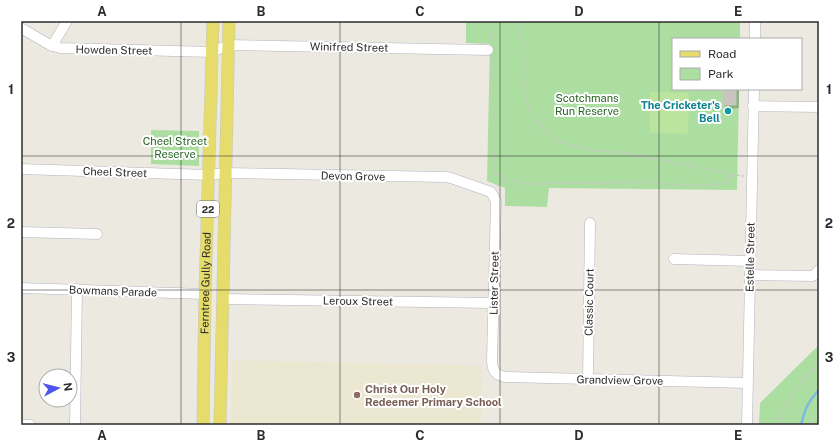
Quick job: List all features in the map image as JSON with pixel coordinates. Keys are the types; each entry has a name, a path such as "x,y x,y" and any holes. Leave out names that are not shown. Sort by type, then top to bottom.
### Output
{"main road":[{"name":"Ferntree Gully Road","path":"203,425 205,294 213,21"},
{"name":"Ferntree Gully Road","path":"220,425 229,21"}],"street":[{"path":"52,46 67,21"},
{"path":"755,21 755,38"},
{"name":"Howden Street","path":"21,28 52,46 60,48 212,52"},
{"name":"Winifred Street","path":"212,52 228,45 491,50"},
{"name":"Estelle Street","path":"747,425 754,90"},
{"path":"753,106 819,107"},
{"name":"Cheel Street","path":"21,169 209,175"},
{"name":"Devon Grove","path":"209,175 445,177 489,191 493,194"},
{"name":"Lister Street","path":"493,194 496,201 492,360 494,371"},
{"name":"Classic Court","path":"588,380 590,223"},
{"path":"21,232 97,234"},
{"path":"674,259 750,261"},
{"path":"750,275 813,276 819,270"},
{"path":"21,288 21,299"},
{"name":"Bowmans Parade","path":"21,288 205,294"},
{"path":"75,425 77,289"},
{"name":"Leroux Street","path":"224,299 493,303"},
{"name":"Grandview Grove","path":"494,371 498,375 505,377 747,383"},
{"path":"21,425 30,425"}],"path":[{"path":"489,21 494,172 502,178 526,184 643,182 696,186 727,183 730,174"},
{"path":"518,21 522,40 522,65 528,107 539,124 557,141 584,149 626,153 730,174 752,176"},
{"path":"780,425 781,413 804,378 819,364"}],"shaded area":[{"name":"Christ Our Holy Redeemer Primary School","path":"232,360 482,366 481,425 231,425"}],"green space":[{"name":"Scotchmans Run Reserve","path":"466,21 740,21 740,38 672,38 672,90 739,90 737,190 549,188 547,207 505,206 505,188 487,181 490,44 466,43"},
{"path":"650,92 689,93 688,134 650,133"},
{"name":"Cheel Street Reserve","path":"151,130 199,131 199,166 151,164"},
{"path":"819,345 819,407 814,412 810,425 759,425 760,403"},
{"path":"819,407 819,425 810,425 814,412"}],"building":[{"path":"723,90 736,90 736,105 723,105"}],"waterway":[{"path":"801,425 807,406 819,390"}],"place":[{"name":"The Cricketer's Bell","path":"728,111"},
{"name":"Christ Our Holy Redeemer Primary School","path":"357,395"}]}
